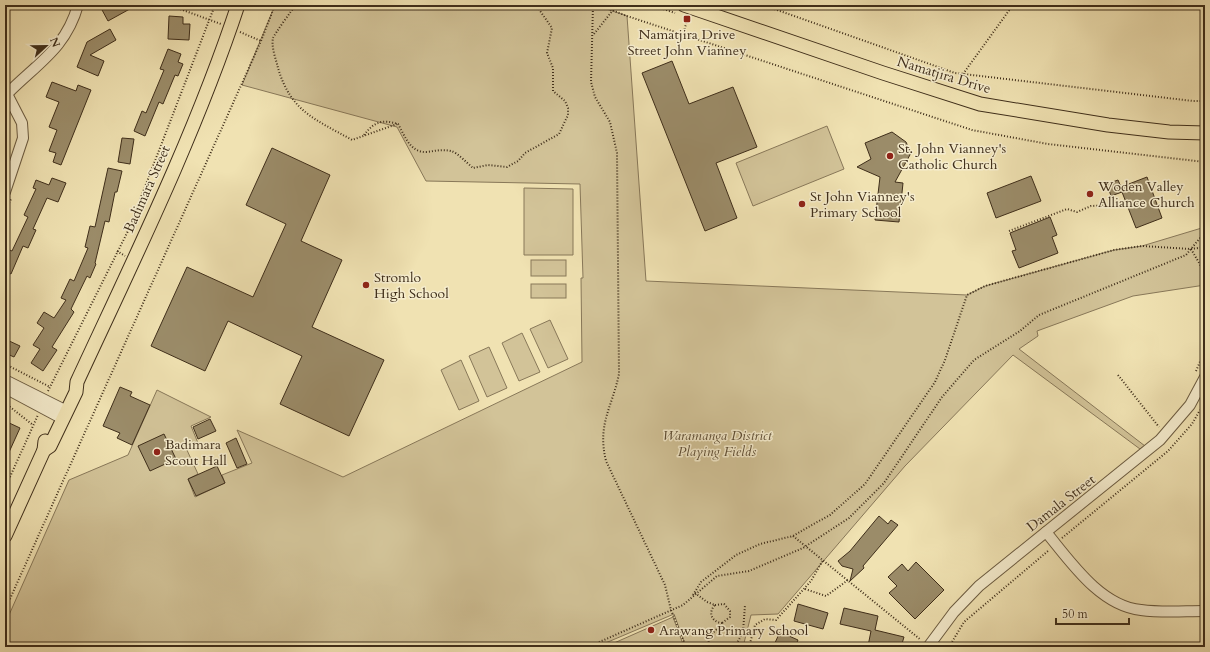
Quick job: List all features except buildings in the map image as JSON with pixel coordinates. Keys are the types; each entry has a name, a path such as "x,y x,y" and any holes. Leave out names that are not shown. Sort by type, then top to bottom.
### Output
{"main road":[{"name":"Badimara Street","path":"5,536 44,450 45,442 62,413 71,387 76,382 126,277 210,85 238,5"},
{"name":"Namatjira Drive","path":"688,10 980,104 1108,125 1169,132 1205,133"}],"street":[{"path":"5,192 23,138 22,123 6,92 54,50 65,36 78,5"},
{"name":"Damala Street","path":"929,647 941,627 965,598 1160,440 1190,405 1205,376"},
{"path":"5,380 62,413"},
{"path":"5,388 62,413"},
{"path":"1046,532 1084,578 1113,601 1140,610 1205,611"}],"path":[{"path":"169,5 210,19"},
{"path":"5,364 50,387 128,231 215,5"},
{"path":"5,610 261,41 275,5"},
{"path":"296,5 273,37 274,52 283,85 293,101 316,120 352,140 398,124"},
{"path":"364,135 375,124 386,120 398,124 411,148 418,152 427,152 436,149 452,151 473,168 488,165 507,167 518,161 525,153 559,134 568,114 568,108 564,101 554,91 553,68 547,53 552,28 536,5"},
{"path":"593,5 591,82 595,97 610,122 617,153 619,374 616,392 605,416 602,443 606,461 665,585 671,610 686,647"},
{"path":"599,5 683,35 972,130 1048,144 1205,162"},
{"path":"593,35 616,5"},
{"path":"652,5 688,10 683,35"},
{"path":"763,5 955,73 1192,101 1205,101"},
{"path":"963,74 1013,5"},
{"path":"230,28 261,41"},
{"path":"1009,232 1067,209 1077,212 1091,206 1111,205"},
{"path":"588,647 683,605 695,593 717,576 749,571 806,546 849,518 884,483 942,397 974,360 1020,331 1039,315 1186,255 1205,232"},
{"path":"695,593 701,582 709,574 736,555 760,544 793,536 830,515 865,484 935,382 945,360 968,295 986,286 1114,250 1142,246 1191,249 1205,247"},
{"path":"1191,249 1205,272"},
{"path":"117,251 125,256"},
{"path":"1118,375 1160,428"},
{"path":"5,403 33,424 5,488"},
{"path":"948,647 964,622 1168,451 1192,424 1202,406"},
{"path":"793,536 929,647"},
{"path":"749,647 755,625 765,619 776,620 805,589 823,560"},
{"path":"805,589 826,596 848,580"},
{"path":"695,593 706,602 724,604 730,611 730,618 722,623 719,629 709,636 708,640 711,647"},
{"path":"715,604 711,610 711,616 715,622 722,623"},
{"path":"735,647 742,632 745,605"}],"green space":[{"name":"Waramanga District Playing Fields","path":"275,5 595,5 627,16 646,281 967,295 985,286 1114,250 1142,246 1205,227 1205,285 1133,296 1037,331 1038,336 1019,349 1145,446 1140,449 1013,355 905,466 778,614 751,615 743,647 686,647 674,614 596,647 5,647 5,624 69,480 128,455 157,390 211,417 191,426 198,443 186,448 198,474 188,479 195,497 225,483 222,475 252,463 237,430 343,477 582,362 581,278 583,278 580,184 426,181 397,127 242,85"},
{"path":"827,126 844,169 753,206 736,163"},
{"path":"524,188 573,189 573,255 524,255"},
{"path":"531,260 566,260 566,276 531,276"},
{"path":"531,284 566,284 566,298 531,298"},
{"path":"550,320 568,359 548,368 530,329"},
{"path":"522,333 540,372 519,381 502,343"},
{"path":"489,347 507,388 487,397 469,356"},
{"path":"461,360 479,401 459,410 441,370"},
{"name":"Arawang Primary School","path":"673,617 684,647 605,647"}],"place":[{"name":"Namatjira Drive Street John Vianney","path":"687,19"},
{"name":"St. John Vianney's Catholic Church","path":"890,156"},
{"name":"Woden Valley Alliance Church","path":"1090,194"},
{"name":"St John Vianney's Primary School","path":"802,204"},
{"name":"Stromlo High School","path":"366,285"},
{"name":"Badimara Scout Hall","path":"157,452"},
{"name":"Arawang Primary School","path":"651,630"}]}
